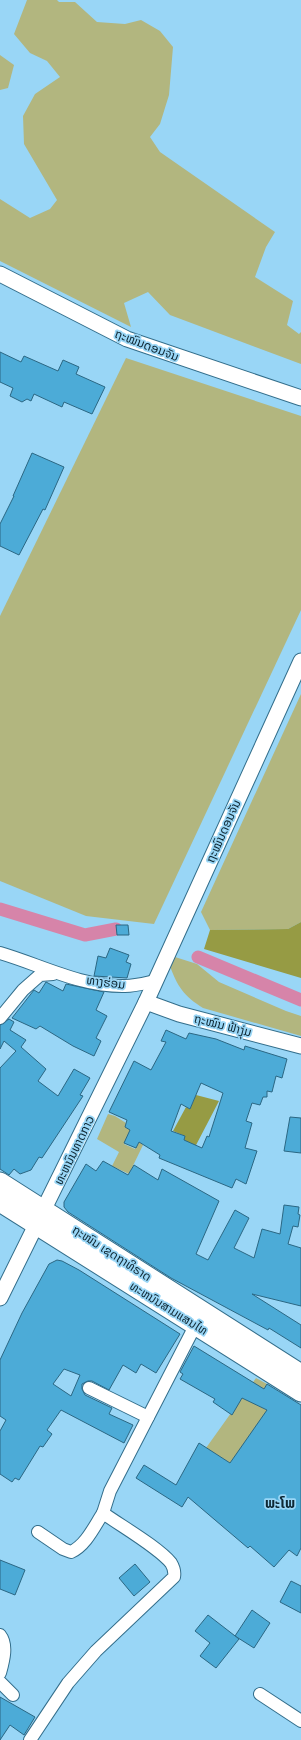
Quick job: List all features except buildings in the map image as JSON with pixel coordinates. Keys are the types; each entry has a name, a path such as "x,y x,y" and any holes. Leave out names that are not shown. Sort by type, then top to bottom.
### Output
{"main road":[{"path":"0,1182 40,1217"},
{"path":"0,1202 40,1217"},
{"name":"ທະຫນົນສາມແສນໄທ","path":"40,1217 196,1324 301,1392"},
{"name":"ຖະໜົນ ເຊດຖາທິຣາດ","path":"40,1217 195,1308 301,1374"}],"street":[{"name":"ຖະໝົນດອນຈັນ","path":"0,274 126,339 301,398"},
{"name":"ຖະໝົນດອນຈັນ","path":"146,1002 301,661"},
{"path":"0,954 57,974"},
{"path":"0,1018 23,990 40,974 57,974"},
{"name":"ທາງຮ່ອມ","path":"57,974 106,985 126,986 155,981"},
{"name":"ຖະໝົນ ຟ້າງຸ່ມ","path":"146,1002 179,1014 301,1046"},
{"name":"ທະຫນົນທາດກາວ","path":"0,1298 146,1002"},
{"path":"38,1532 63,1549 71,1552 79,1548 84,1542 103,1513 110,1491 196,1324"},
{"path":"89,1388 148,1417"},
{"path":"30,1740 68,1683 96,1651 174,1577 175,1571 171,1564 162,1555 103,1513"},
{"path":"0,1635 4,1640 4,1661 0,1673"},
{"path":"0,1682 13,1695"},
{"path":"260,1694 301,1720"}],"green space":[{"path":"27,0 57,0 59,2 75,2 97,22 125,24 141,20 160,31 173,47 169,95 160,124 150,137 160,152 275,232 266,247 255,277 293,301 287,325 299,334 301,332 301,364 170,315 148,292 124,303 131,327 0,261 0,199 30,218 50,209 57,200 24,144 23,116 35,94 60,77 47,61 30,53 14,34"},
{"path":"0,55 14,65 8,88 0,90"},
{"path":"126,358 301,416 301,610 154,924 86,916 0,881 0,616"},
{"path":"301,694 301,922 288,929 210,930 201,912"},
{"path":"301,922 301,978 204,949 210,930 288,929"},
{"path":"175,957 197,964 219,982 301,1016 301,1036 203,1008 186,995 175,979 170,966"},
{"path":"196,1095 219,1101 194,1149 184,1140 185,1136 173,1131 186,1107 190,1109"},
{"path":"108,1114 115,1116 126,1123 125,1127 130,1130 124,1144 135,1149 139,1142 143,1145 129,1174 112,1166 119,1152 97,1139"},
{"path":"256,1378 267,1384 255,1404 271,1412 230,1463 206,1448"}],"waterway":[{"path":"0,909 85,935 116,929"},
{"path":"198,957 301,1000"}],"district":[{"name":"ພະໂພ","path":"280,1503"}]}
